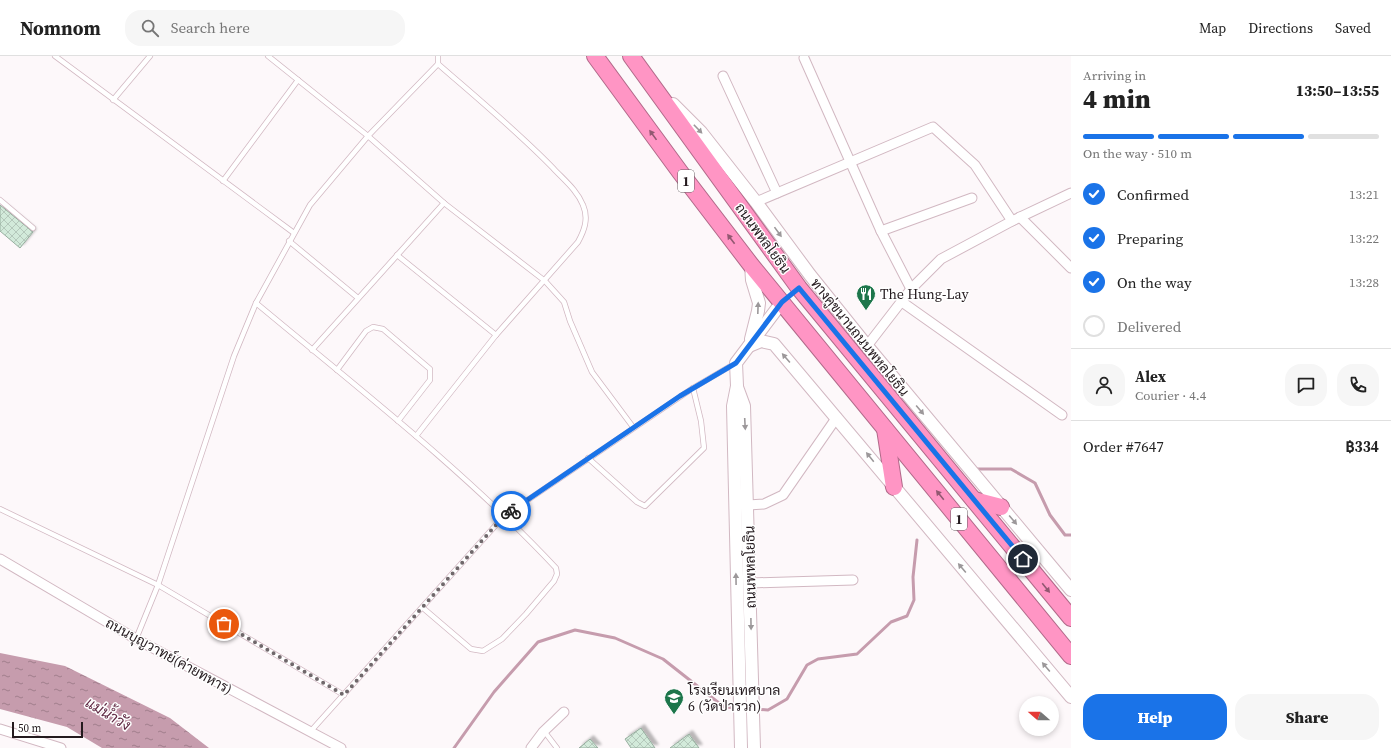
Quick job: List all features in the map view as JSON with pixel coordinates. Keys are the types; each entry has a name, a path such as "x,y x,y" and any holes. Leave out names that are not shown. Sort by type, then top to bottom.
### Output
{"highway":[{"name":"ถนนพหลโยธิน","path":"596,56 680,172 751,265 1071,656"},
{"name":"ถนนพหลโยธิน","path":"632,56 799,288 1071,618"},
{"path":"782,302 799,288"},
{"path":"884,427 894,486"},
{"path":"974,500 1001,507"}],"main road":[{"name":"ทางคู่ขนานถนนพหลโยธิน","path":"650,83 701,132 756,202 810,275 867,346 1071,590"},
{"path":"749,346 758,311 758,303 752,280 751,265"},
{"path":"736,363 782,302"},
{"name":"1","path":"749,346 761,341 774,344 838,417 1071,697"},
{"name":"ถนนพหลโยธิน","path":"736,363 737,386 733,406 741,748"},
{"name":"ถนนพหลโยธิน","path":"737,386 744,406 754,748"},
{"path":"735,541 749,541"},
{"path":"740,717 754,717"}],"street":[{"path":"804,58 881,231 911,290"},
{"path":"723,76 777,193"},
{"path":"756,202 933,127 975,164 1016,219 1071,268"},
{"path":"867,346 911,290 941,259 1016,219 1071,193"},
{"path":"881,231 972,198"},
{"path":"902,302 1062,415"},
{"path":"748,505 764,504 783,495 838,417"},
{"name":"ถนนบุญวาทย์(ค่ายทหาร)","path":"0,559 136,639 341,748"},
{"path":"750,583 853,580"},
{"path":"531,748 544,731 564,712"},
{"path":"0,729 61,748"}],"lane":[{"path":"55,56 294,233"},
{"path":"113,100 150,56"},
{"path":"268,56 368,136 444,203 545,281 564,302 570,321 592,372 633,427"},
{"path":"136,639 158,585 234,356 256,303 310,204 368,136 438,64 438,56"},
{"path":"416,436 496,335 578,242 585,229 586,217 584,207 578,194 535,150 438,64"},
{"path":"223,181 298,80"},
{"path":"0,200 33,228"},
{"path":"312,350 444,203"},
{"path":"289,241 358,298"},
{"path":"397,255 496,335"},
{"path":"256,303 416,436 504,516 556,568 557,574 554,581 526,614 502,639 483,652 477,652 471,649 423,608"},
{"path":"336,370 366,331 373,327 383,329 430,369 430,380 398,421"},
{"path":"310,732 423,608 504,516 633,427 693,388 736,363"},
{"path":"588,458 638,502 645,506 704,448 701,422 693,388"},
{"path":"0,508 158,585 344,695"},
{"path":"544,731 557,748"}],"water":[{"name":"แม่น้ำวัง","path":"0,653 65,666 170,718 209,748 102,748 67,727 0,709"}],"building":[{"path":"0,205 33,232 20,248 0,231"},
{"path":"641,728 655,748 631,748 625,739"},
{"path":"689,734 699,748 670,748"},
{"path":"590,739 598,748 579,748"}],"waterway":[{"path":"977,469 1011,469 1035,483 1050,515 1065,535 1071,535"},
{"path":"755,709 768,710 787,699 807,665 818,659 857,654 891,622 907,616 914,600 913,577 917,540"},
{"path":"454,748 494,692 538,642 575,630 615,638 663,659 724,707 738,708"}],"way so far":[{"path":"224,624 344,695 504,516 511,511"}],"place":[{"name":"The Hung-Lay","path":"866,311"},
{"name":"โรงเรียนเทศบาล 6 (วัดป่ารวก)","path":"674,715"}],"route":[{"path":"511,511 680,396 736,363 782,302 799,288 1023,559"}]}
